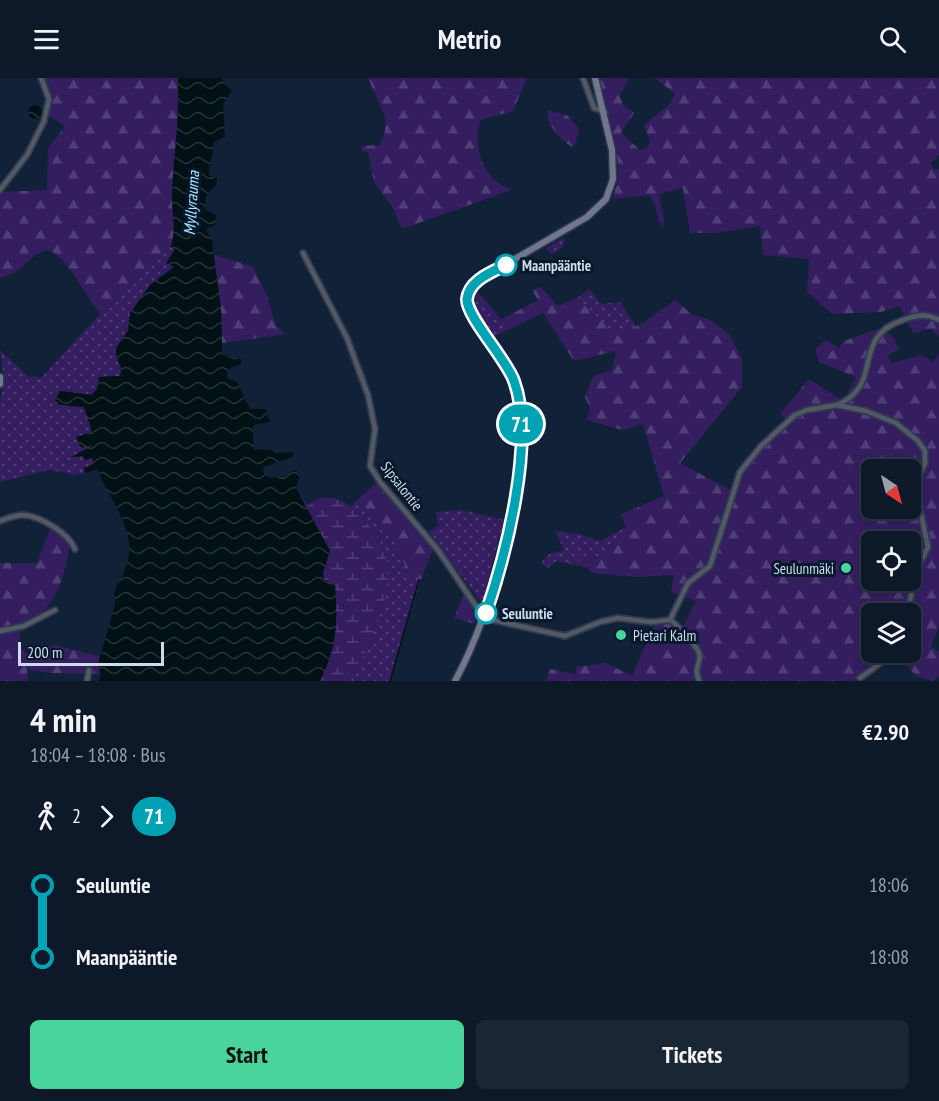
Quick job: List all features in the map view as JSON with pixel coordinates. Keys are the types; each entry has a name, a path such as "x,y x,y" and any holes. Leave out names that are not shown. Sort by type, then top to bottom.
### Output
{"street":[{"path":"0,190 27,155 44,121 49,99 40,78"},
{"path":"583,78 594,108 604,112"},
{"path":"455,681 484,618 520,464 521,418 513,378 472,315 468,296 479,280 580,222 602,205 611,186 614,171 610,134 595,78"},
{"name":"Sipsalontie","path":"303,253 344,332 368,395 375,429 370,466 381,483 438,550 484,618"},
{"path":"670,620 688,583 710,566 740,472 761,446 795,415 807,410 837,405 848,400 862,382 873,343 881,330 920,315 939,320"},
{"path":"0,377 0,384"},
{"path":"837,405 866,411 896,423 918,441 925,451 925,464 915,485 928,547 917,569 909,603"},
{"path":"0,521 20,515 31,517 66,536 75,549"},
{"path":"0,631 24,626 55,610"},
{"path":"484,618 565,636 600,622 618,618 651,622 670,620"},
{"path":"670,620 699,651 695,671 699,681"},
{"path":"860,678 881,663"},
{"path":"87,681 89,670"}],"green space":[{"path":"41,78 178,78 177,145 172,195 176,229 171,247 100,314 64,262 49,250 37,254 7,276 0,277 0,192 47,190 48,149 65,126 46,114 49,99"},
{"path":"368,78 527,78 513,111 481,120 478,130 479,152 488,172 504,186 514,189 402,229 393,208 374,182 368,152 362,151 361,146 380,145 385,132 385,117"},
{"path":"597,78 629,78 620,96 623,105 634,113 621,133 640,150 648,147 650,141 644,125 670,104 675,94 655,78 939,78 939,155 931,163 933,169 939,169 939,337 931,329 913,333 899,306 881,312 832,314 807,292 809,259 763,255 760,226 717,233 690,233 683,188 659,194 664,219 663,227 658,219 654,203 648,195 612,199 617,184 617,153"},
{"path":"548,110 567,115 579,129 575,145 572,147 554,131 547,115"},
{"path":"565,237 562,248 551,255 546,248"},
{"path":"171,247 175,249 170,260 174,267 157,279 130,313 128,331 122,338 116,357 121,364 120,376 99,377 97,389 92,395 60,391 60,405 84,407 92,430 77,440 93,445 74,459 84,455 92,458 95,464 84,468 85,473 71,476 70,473 48,470 0,482 0,403 4,379 0,350 28,376 41,378 100,314"},
{"path":"213,254 253,267 267,296 276,326 285,334 222,343 221,309"},
{"path":"541,287 558,306 577,298 613,332 638,325 675,300 693,315 711,320 729,334 742,358 742,387 680,463 732,491 740,472 788,420 780,414 809,379 843,401 856,377 819,362 815,349 826,340 839,348 844,341 881,328 894,338 899,349 887,356 892,363 922,355 933,362 939,354 939,626 931,646 939,652 939,676 933,681 916,676 905,663 921,663 921,603 861,603 861,663 881,663 853,681 546,681 550,669 576,674 576,667 606,663 632,676 656,621 667,620 681,630 696,601 671,592 674,575 637,577 592,573 588,568 567,563 604,556 626,527 621,514 664,496 643,424 622,430 587,420 590,408 585,397 593,376 612,370 616,351 574,361 543,313 510,329 502,319 538,300 532,290"},
{"path":"590,289 601,304 620,302 636,326 619,333 603,326 577,298"},
{"path":"476,290 510,329 493,337 474,308 472,302"},
{"path":"377,482 433,550 421,579 409,575 396,544 355,502"},
{"path":"301,494 307,506 322,498 327,498 338,500 352,507 381,544 387,563 384,602 354,681 268,681"},
{"path":"355,502 396,544 409,575 421,579 390,681 354,681 387,563 378,539 351,506"},
{"path":"461,510 504,520 482,604 429,532 438,526 436,512"},
{"path":"51,527 70,539 66,565 51,602 43,613 21,628 18,646 28,655 55,645 101,657 98,664 100,674 48,673 27,669 28,681 0,681 0,563 37,563"},
{"path":"626,527 604,556 567,563 556,561 548,568 541,563 549,554 564,550 555,531 580,534 600,541"},
{"path":"464,593 477,611 474,624 454,618"}],"water":[{"name":"Myllyrauma","path":"178,78 222,78 223,83 232,90 223,105 225,137 214,142 209,167 209,175 217,178 216,186 207,193 204,209 216,215 215,225 206,229 212,241 221,309 222,355 241,359 241,364 231,368 227,373 228,378 237,382 250,409 266,409 270,422 253,425 253,449 272,450 275,453 293,452 293,457 264,467 263,472 269,478 285,476 295,470 300,474 296,488 330,551 323,573 324,579 335,586 336,623 330,657 320,681 98,681 100,675 98,663 116,597 115,591 129,556 129,543 121,517 97,469 85,473 84,468 94,464 92,458 85,460 83,456 71,457 93,445 81,448 76,437 92,432 84,407 60,405 55,400 60,391 92,395 97,389 99,377 120,376 122,369 116,357 116,348 128,331 130,313 150,285 174,267 166,263 175,249 171,247 174,232 172,191 178,120"},
{"path":"32,105 38,105 42,112 38,119 32,119 28,115 28,109"}],"waterway":[{"path":"390,681 419,580"}],"bus line":[{"name":"71","path":"486,613 516,489 522,431 520,403 513,378 472,315 467,299 473,285 506,265"}],"place":[{"name":"Maanpääntie","path":"506,265"},
{"name":"Seulunmäki","path":"846,568"},
{"name":"Seuluntie","path":"486,613"},
{"name":"Pietari Kalm","path":"621,635"}]}
